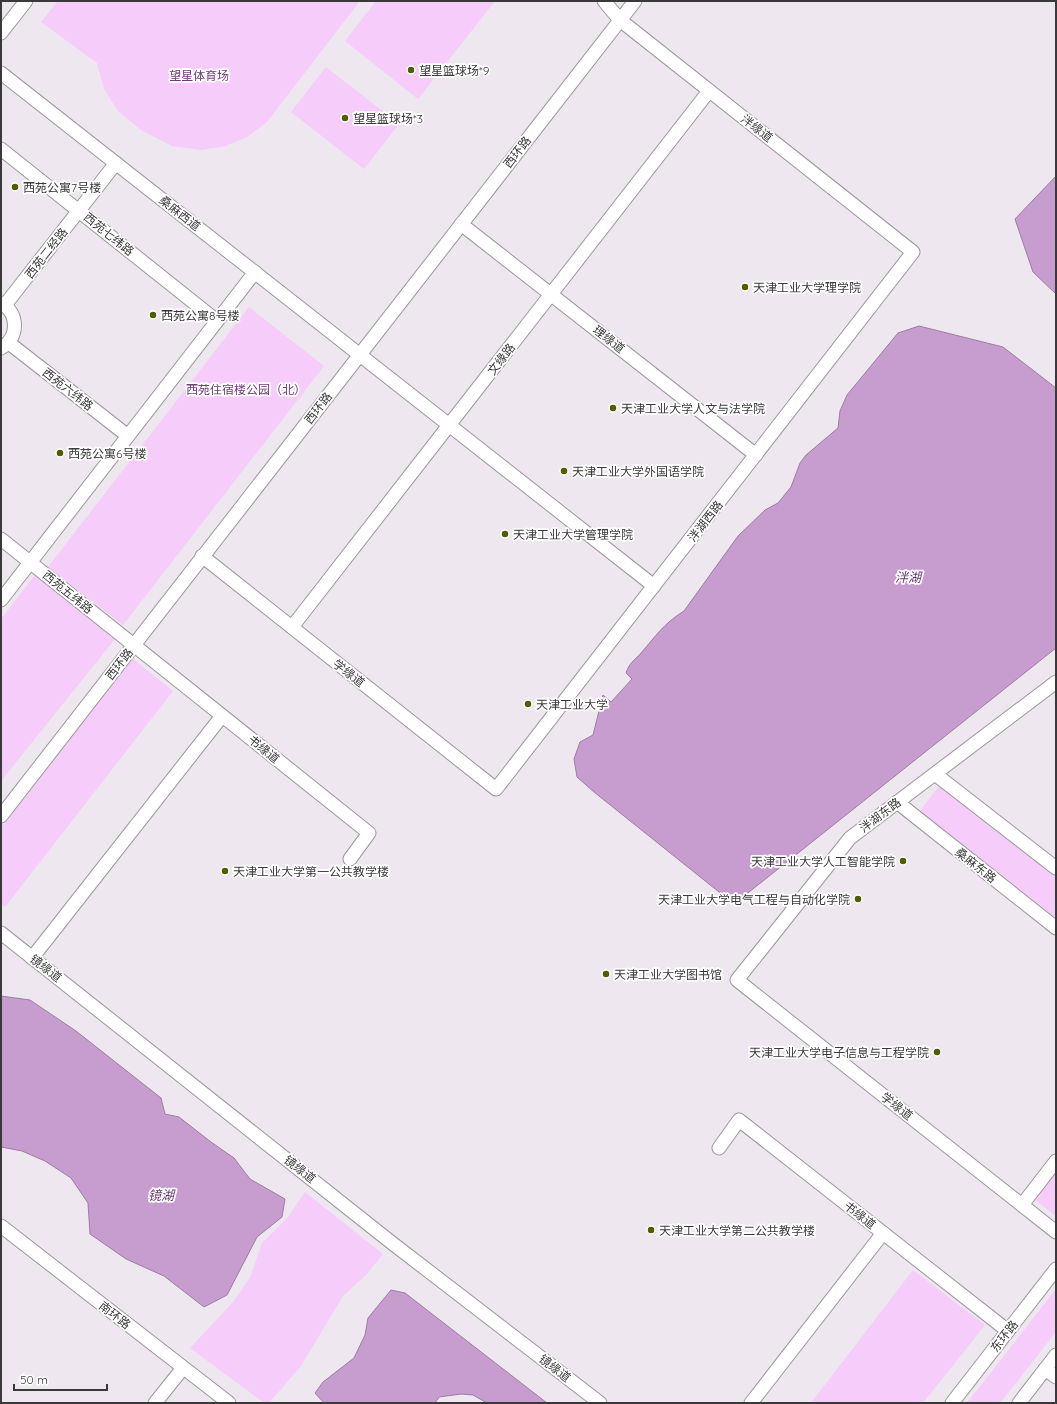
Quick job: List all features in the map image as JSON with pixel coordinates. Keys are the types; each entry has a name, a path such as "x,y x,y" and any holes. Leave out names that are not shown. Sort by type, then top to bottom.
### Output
{"street":[{"path":"1,33 26,1"},
{"name":"泮缘道","path":"604,1 620,20 913,252"},
{"name":"西环路","path":"1,816 635,1"},
{"name":"桑麻西道","path":"1,73 654,586"},
{"name":"文缘路","path":"292,627 709,91"},
{"name":"西苑七纬路","path":"1,148 217,320"},
{"name":"西苑二经路","path":"3,304 116,163"},
{"name":"理缘道","path":"461,224 756,455"},
{"name":"泮湖西路","path":"496,789 913,252"},
{"path":"1,600 255,272"},
{"path":"3,304 13,316 15,323 15,330 5,346"},
{"name":"西苑六纬路","path":"5,346 128,436"},
{"name":"西苑五纬路","path":"1,539 134,644"},
{"name":"学缘道","path":"202,556 496,789"},
{"name":"书缘道","path":"134,644 369,833 350,859"},
{"name":"泮湖东路","path":"737,980 850,838 1056,682"},
{"path":"32,958 222,716"},
{"path":"934,774 1056,868"},
{"name":"桑麻东路","path":"897,802 1056,928"},
{"name":"镜缘道","path":"1,933 392,1243 600,1403"},
{"name":"学缘道","path":"737,980 1056,1232"},
{"name":"书缘道","path":"719,1148 739,1120 1008,1331"},
{"path":"1022,1205 1056,1161"},
{"name":"南环路","path":"1,1226 229,1403"},
{"path":"751,1403 883,1233"},
{"name":"东环路","path":"952,1403 1056,1269"},
{"path":"1019,1403 1056,1355"},
{"path":"155,1403 183,1368"},
{"path":"1045,1369 1056,1377"}],"shaded area":[{"name":"天津工业大学","path":"3,1 1056,1 1056,1403 1,1403 1,4"}],"green space":[{"name":"望星体育场","path":"58,1 360,1 267,122 247,137 226,146 201,150 172,146 141,130 118,111 104,89 97,63 41,22"},
{"name":"望星篮球场*9","path":"376,1 495,1 418,99 345,41"},
{"name":"望星篮球场*3","path":"326,67 399,124 364,169 291,112"},
{"name":"西苑住宿楼公园（北）","path":"249,307 324,366 123,625 48,567"},
{"path":"35,575 115,639 1,781 1,619"},
{"path":"133,659 173,691 5,907 1,904 1,825"},
{"path":"940,785 1056,876 1056,921 918,813"},
{"path":"1056,1173 1056,1216 1035,1200"},
{"path":"305,1192 383,1254 366,1275 343,1296 301,1366 269,1403 264,1403 190,1348 233,1302 250,1278 262,1243 288,1217"},
{"path":"913,1270 985,1325 923,1403 811,1403"},
{"path":"1056,1289 1056,1332 1000,1403 967,1403"}],"water":[{"path":"1056,176 1056,294 1033,272 1015,219"},
{"name":"泮湖","path":"919,326 1003,347 1056,388 1056,648 734,904 577,777 574,759 580,742 593,735 603,695 611,702 632,679 626,673 630,664 665,626 684,611 738,536 765,510 778,503 791,487 800,463 806,455 838,428 840,411 847,395 898,333"},
{"name":"镜湖","path":"1,996 30,1000 76,1031 161,1098 165,1114 179,1117 234,1158 250,1179 285,1199 282,1217 257,1237 227,1295 204,1307 164,1276 126,1259 90,1234 88,1203 71,1178 45,1161 22,1151 1,1147"},
{"path":"391,1290 405,1293 547,1403 487,1403 473,1395 461,1394 439,1397 435,1403 324,1403 315,1393 323,1382 354,1358 365,1335 368,1318"}],"place":[{"name":"望星篮球场*9","path":"411,70"},
{"name":"望星篮球场*3","path":"345,118"},
{"name":"西苑公寓7号楼","path":"15,187"},
{"name":"天津工业大学理学院","path":"745,287"},
{"name":"西苑公寓8号楼","path":"153,315"},
{"name":"天津工业大学人文与法学院","path":"613,408"},
{"name":"西苑公寓6号楼","path":"60,453"},
{"name":"天津工业大学外国语学院","path":"564,471"},
{"name":"天津工业大学管理学院","path":"505,534"},
{"name":"天津工业大学","path":"528,704"},
{"name":"天津工业大学人工智能学院","path":"903,861"},
{"name":"天津工业大学第一公共教学楼","path":"225,871"},
{"name":"天津工业大学电气工程与自动化学院","path":"858,899"},
{"name":"天津工业大学图书馆","path":"606,974"},
{"name":"天津工业大学电子信息与工程学院","path":"937,1052"},
{"name":"天津工业大学第二公共教学楼","path":"651,1230"}]}
